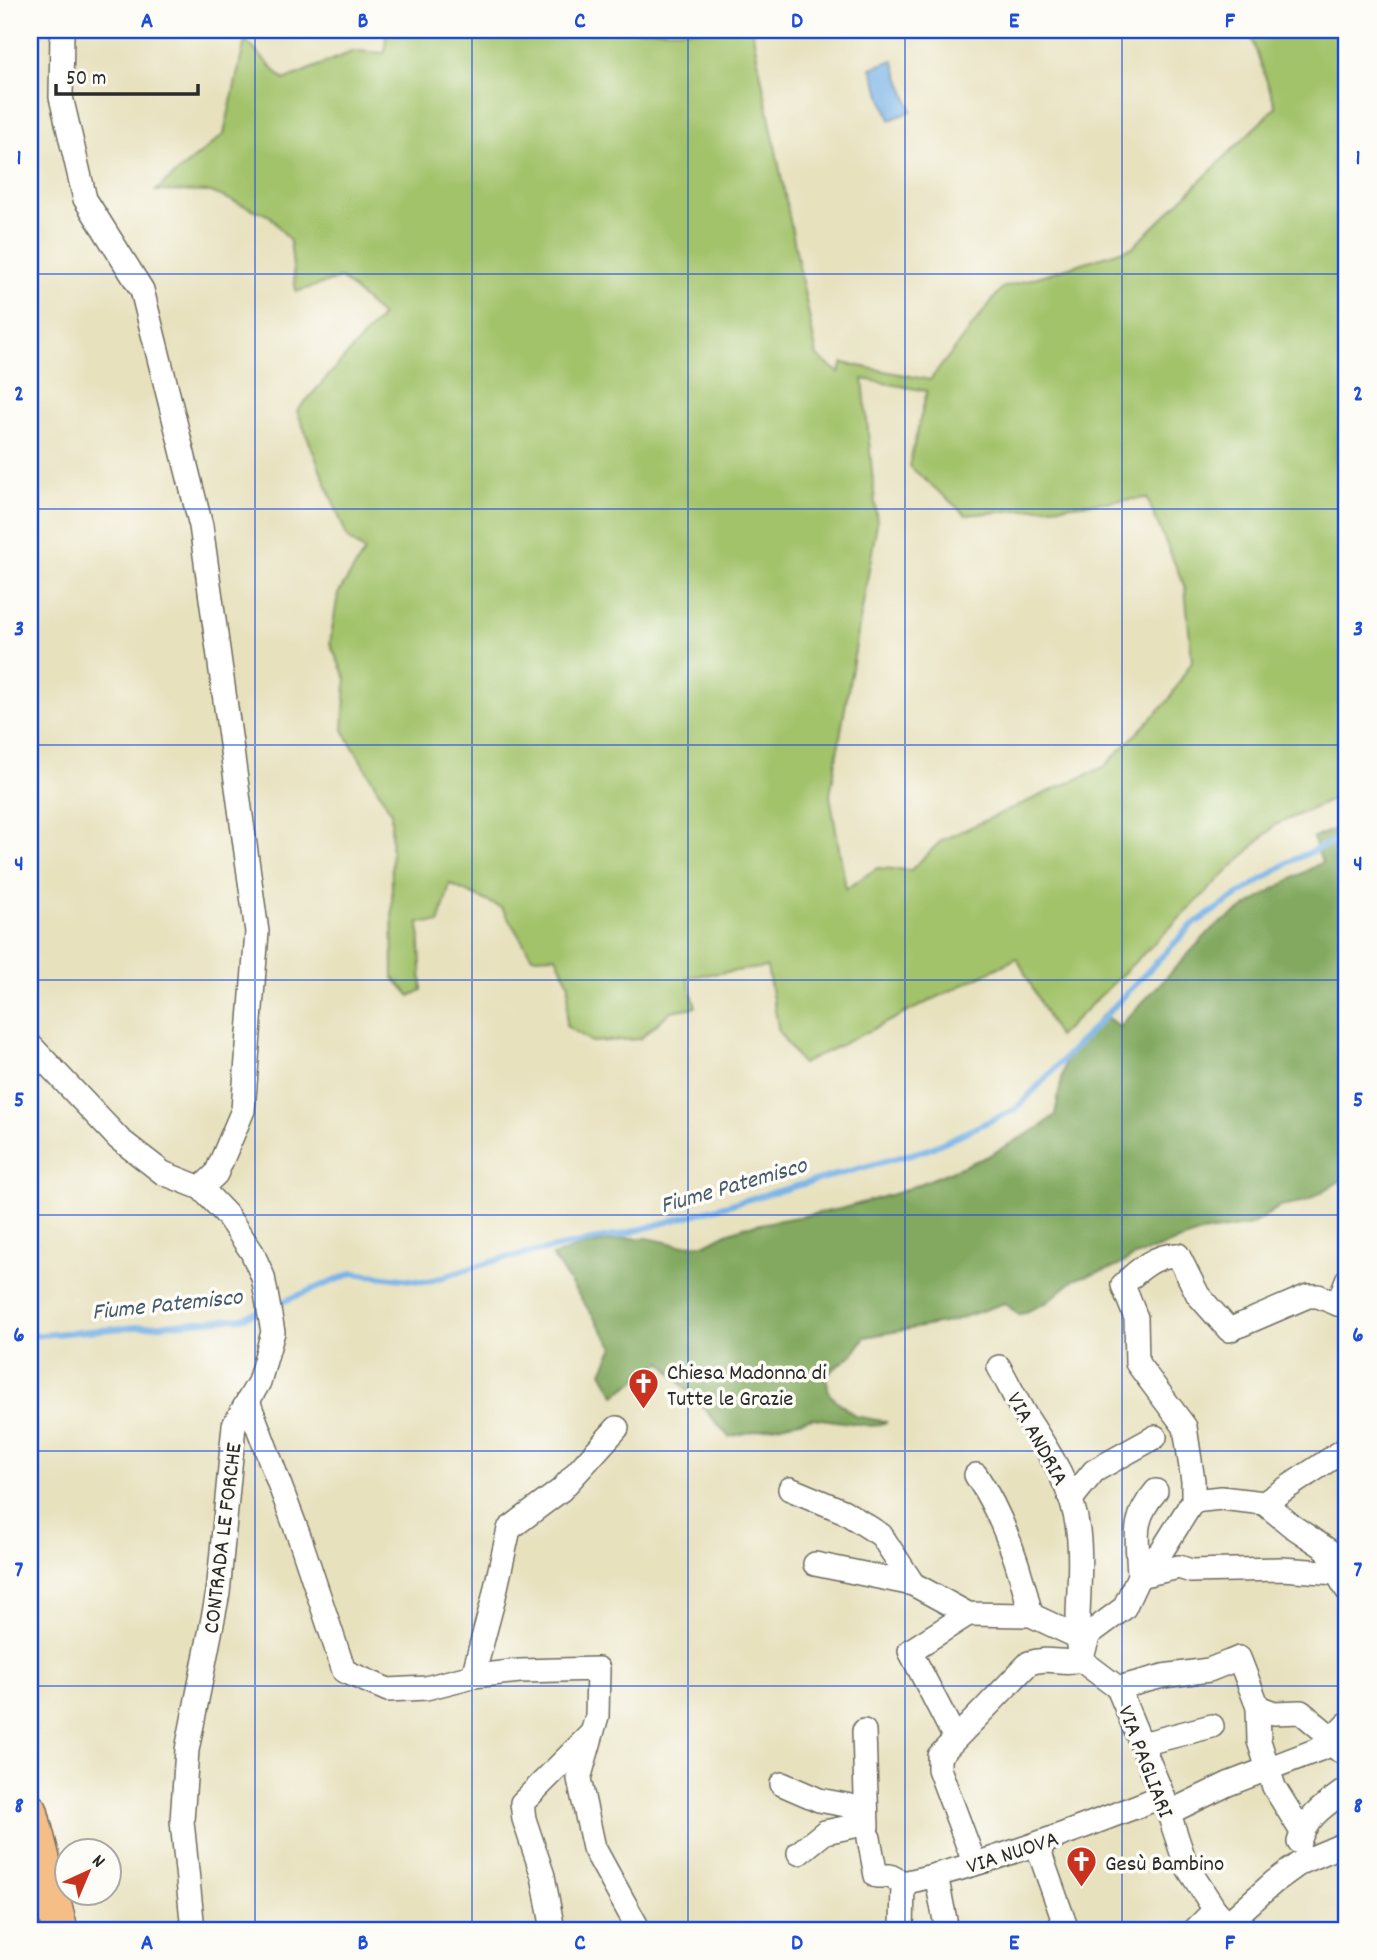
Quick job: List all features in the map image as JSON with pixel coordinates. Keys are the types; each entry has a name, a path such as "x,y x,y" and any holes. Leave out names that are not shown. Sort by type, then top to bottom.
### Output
{"main road":[{"path":"30,1811 60,1930"}],"street":[{"path":"62,30 61,97 85,199 142,290 201,526 257,932 243,1110 216,1174 201,1188"},
{"name":"CONTRADA LE FORCHE","path":"30,1045 119,1139 163,1172 201,1188 226,1214 252,1252 263,1277 273,1332 259,1382 234,1424 218,1593 187,1750 182,1821 193,1930"},
{"path":"1081,1660 1089,1634 1124,1608 1139,1576 1163,1549 1193,1501 1193,1481 1185,1427 1137,1363 1136,1318 1123,1285 1135,1273 1165,1254 1178,1255 1198,1295 1228,1330 1308,1296 1318,1296 1342,1311 1347,1280"},
{"name":"VIA ANDRIA","path":"999,1367 1043,1440 1072,1498 1081,1557 1076,1636"},
{"path":"248,1401 300,1539 344,1671 388,1690 426,1688 473,1676 520,1671 598,1670 597,1716 579,1779 594,1848 639,1930"},
{"path":"473,1676 494,1601 509,1529 561,1490 617,1428"},
{"path":"1072,1498 1094,1471 1155,1437"},
{"path":"1264,1503 1347,1448"},
{"path":"976,1475 993,1500 1021,1577 1031,1615"},
{"path":"790,1489 843,1511 881,1535 913,1584"},
{"path":"1139,1576 1138,1519 1143,1506 1156,1491"},
{"path":"1193,1501 1221,1498 1264,1503 1292,1527 1328,1550 1342,1581"},
{"path":"815,1564 913,1584 968,1614 1031,1615 1076,1636 1081,1660"},
{"path":"1139,1576 1179,1567 1191,1571 1282,1569 1342,1581"},
{"path":"955,1738 910,1651 968,1614"},
{"path":"974,1862 939,1769 939,1756 1029,1663 1044,1658 1072,1662 1081,1660"},
{"path":"1118,1688 1164,1676 1202,1672 1239,1658 1258,1707 1259,1741 1274,1787 1302,1832"},
{"name":"VIA PAGLIARI","path":"1081,1660 1118,1688 1166,1804 1186,1865 1226,1921"},
{"path":"1258,1707 1274,1713 1301,1712 1340,1749"},
{"path":"1300,1863 1297,1851 1302,1832 1311,1816 1347,1788 1335,1735 1347,1724"},
{"path":"1142,1745 1212,1726"},
{"path":"864,1731 868,1830 876,1876 890,1876 903,1883 902,1930"},
{"path":"553,1930 544,1876 524,1819 522,1803 592,1734"},
{"name":"VIA NUOVA","path":"903,1883 1037,1845 1268,1769 1340,1749"},
{"path":"782,1784 819,1800 851,1806 868,1830"},
{"path":"799,1853 825,1832 854,1826 868,1830"},
{"path":"1195,1930 1226,1921 1300,1863 1347,1843"},
{"path":"1037,1845 1067,1930"},
{"path":"936,1875 947,1930"}],"green space":[{"path":"386,30 752,30 817,356 839,373 843,363 930,380 1002,288 1133,247 1276,107 1250,34 1257,30 1347,30 1347,793 1275,825 1058,1037 1017,958 802,1064 779,1032 767,967 687,977 696,1007 671,1011 640,1039 592,1042 566,1026 569,984 556,956 532,957 502,908 450,884 439,923 419,922 422,990 410,996 393,977 391,812 343,730 346,679 330,643 338,594 365,551 348,539 297,411 382,316 341,278 296,292 290,241 270,216 211,192 155,191 224,134 245,40 284,80 354,51 385,53","holes":["863,379 927,391 909,466 966,515 1147,498 1185,588 1192,661 1168,701 1104,767 942,840 911,870 877,868 846,889 830,795 877,523"]},
{"path":"1347,824 1347,1177 1306,1201 1281,1206 1251,1225 1201,1233 1135,1256 1116,1267 1075,1279 1046,1303 1019,1315 1005,1303 949,1322 865,1337 853,1354 826,1375 829,1394 855,1416 887,1422 873,1426 813,1418 729,1437 662,1362 615,1395 602,1372 614,1347 552,1256 582,1246 628,1238 647,1238 680,1245 706,1244 744,1227 840,1209 897,1193 986,1157 1042,1126 1055,1115 1065,1061 1103,1014 1119,1027 1213,928 1322,862 1313,838"}],"water":[{"path":"893,60 912,111 890,120 871,68"}],"waterway":[{"name":"Fiume Patemisco","path":"30,1336 243,1318 353,1273 427,1282 501,1259 624,1234 929,1149 1016,1109 1192,925 1289,862 1347,835"}],"place":[{"name":"Chiesa Madonna di Tutte le Grazie","path":"644,1411"},
{"name":"Gesù Bambino","path":"1082,1889"}]}
